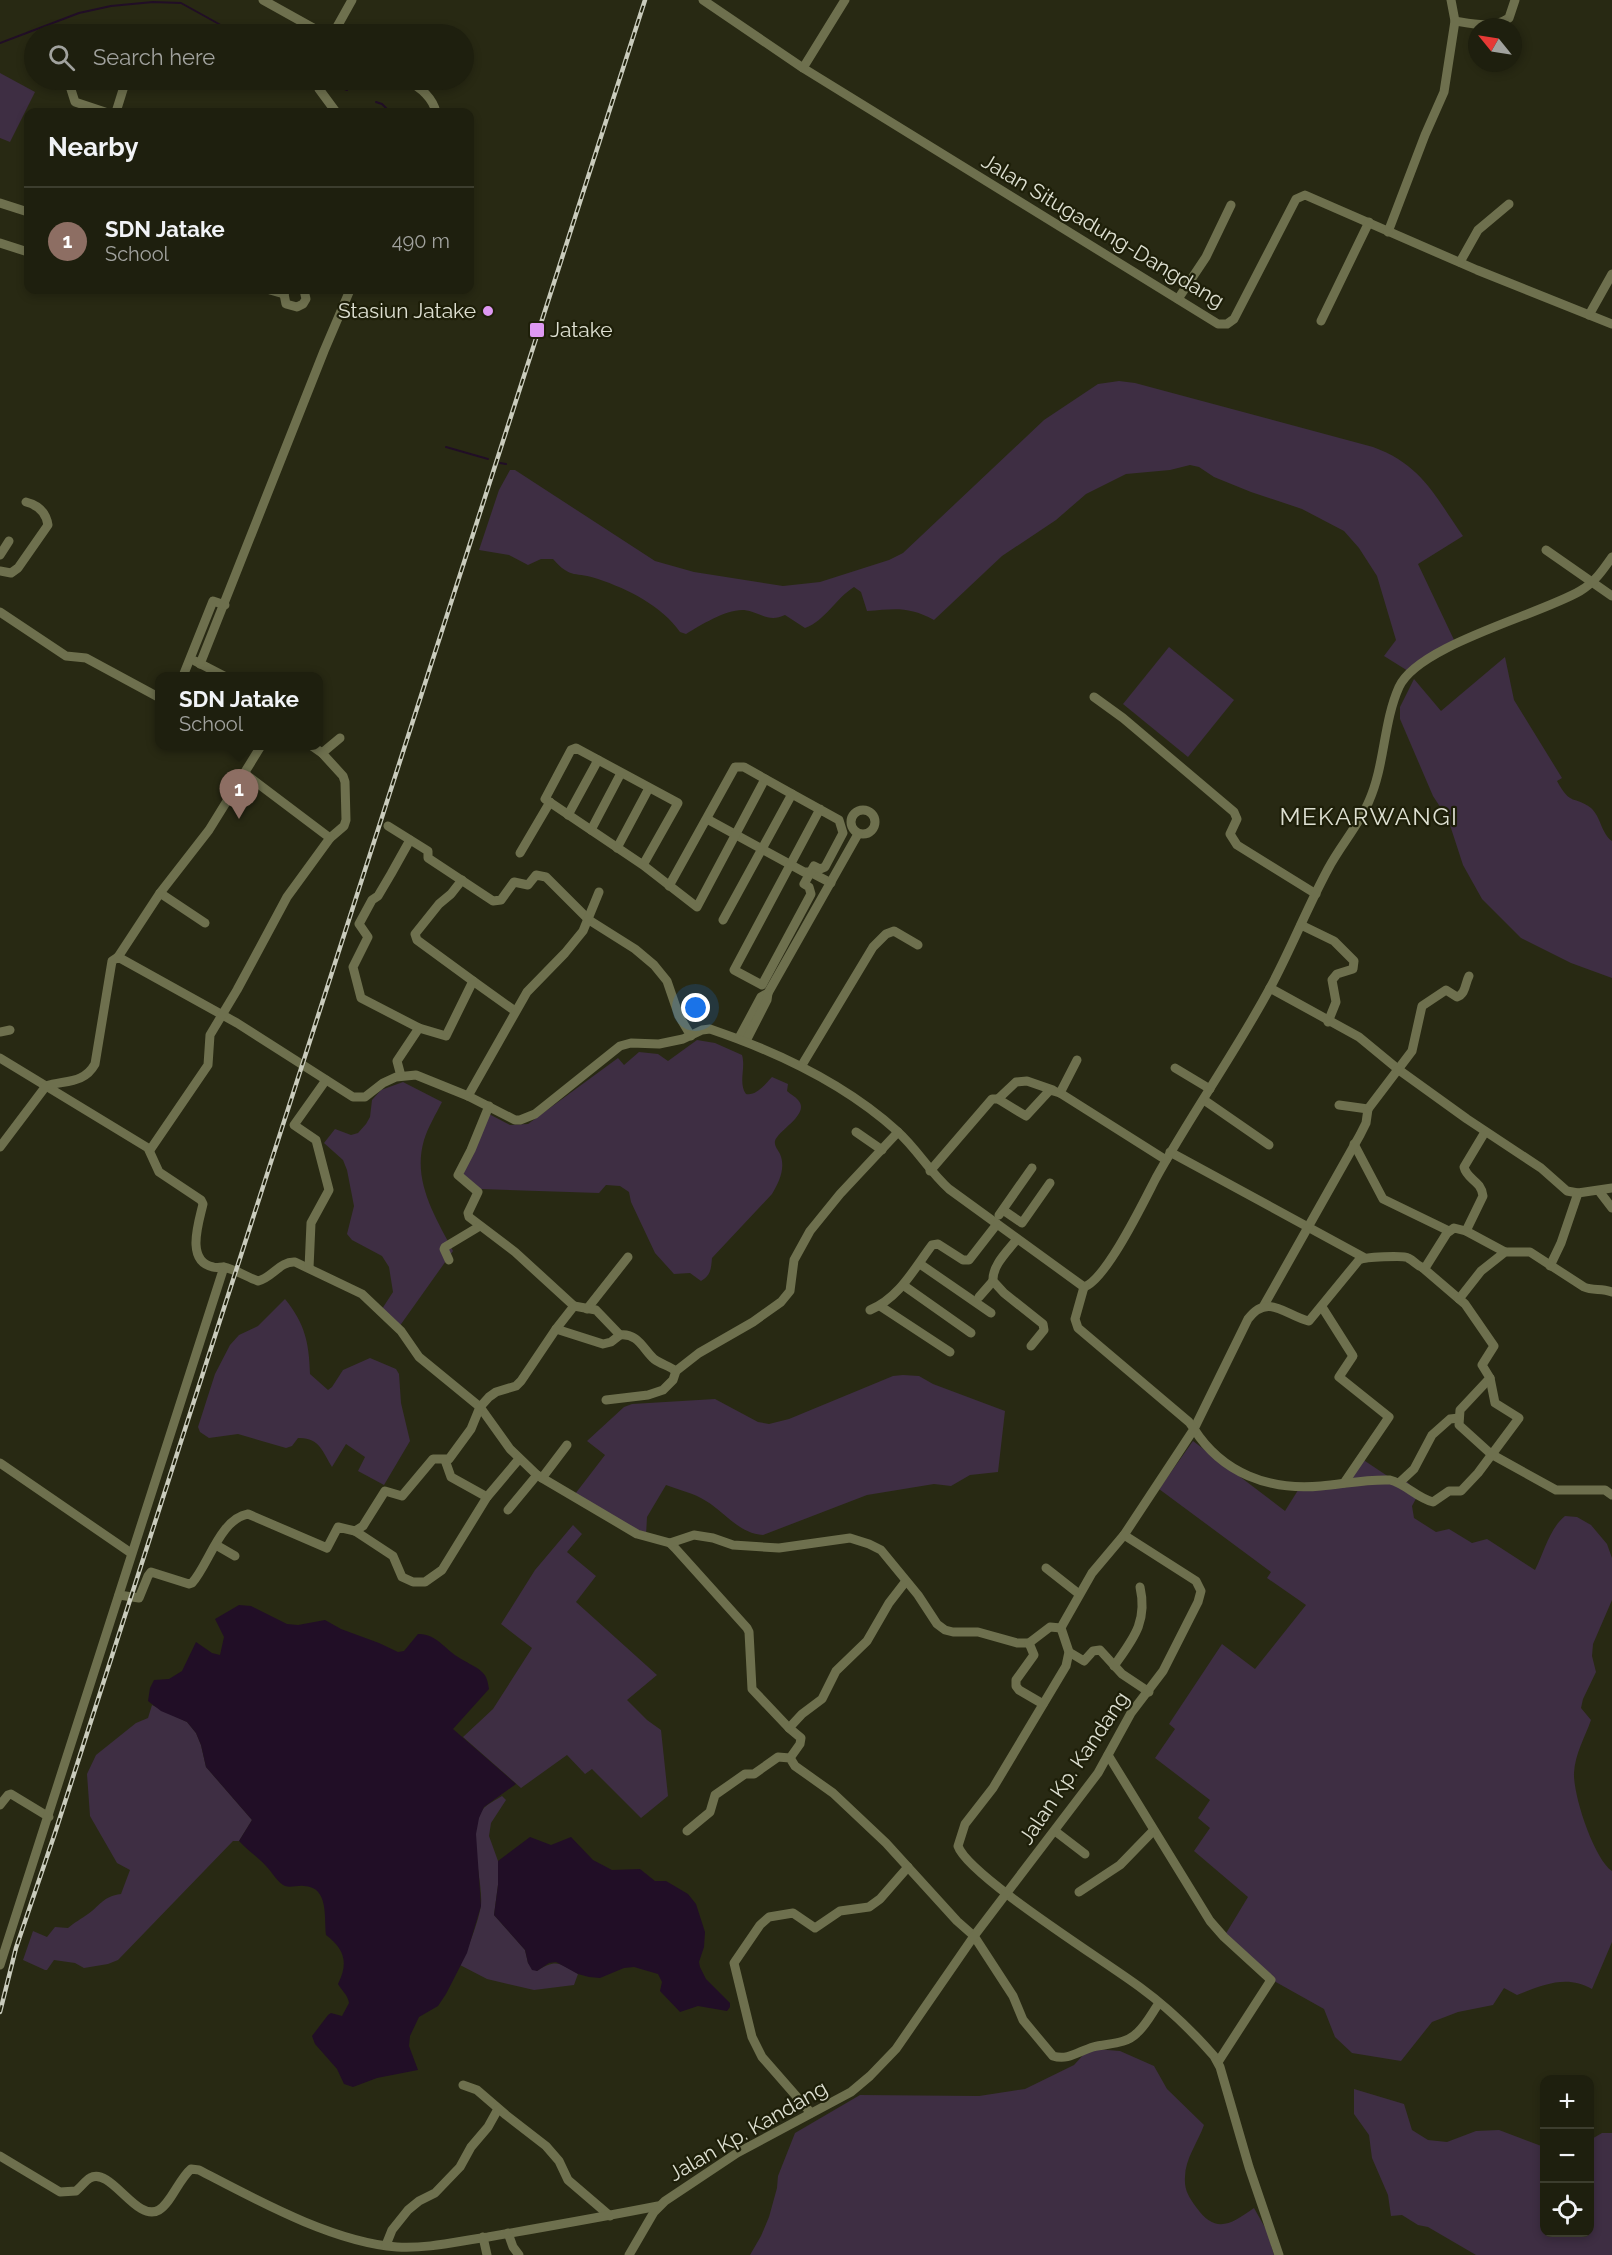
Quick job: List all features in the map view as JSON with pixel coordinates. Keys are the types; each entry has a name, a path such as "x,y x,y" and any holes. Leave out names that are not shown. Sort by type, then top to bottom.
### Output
{"street":[{"path":"263,0 306,24"},
{"path":"339,24 352,0"},
{"name":"Jalan Situgadung-Dangdang","path":"703,0 803,68 1218,324 1227,324 1234,319 1300,195 1305,195 1388,232 1612,324"},
{"path":"803,68 845,0"},
{"path":"1388,232 1444,92 1455,21 1451,0"},
{"path":"1455,21 1483,25 1500,23 1509,18 1515,0"},
{"path":"71,90 75,102 93,108"},
{"path":"117,108 123,90"},
{"path":"320,90 333,108"},
{"path":"421,90 432,100 435,108"},
{"path":"0,202 24,211"},
{"path":"1460,262 1478,230 1509,204"},
{"path":"1178,299 1206,257 1232,205"},
{"path":"1321,321 1368,222"},
{"path":"0,243 24,251"},
{"path":"1589,315 1612,274"},
{"path":"285,294 286,304 297,308 306,299 305,294"},
{"path":"200,664 225,605 258,514 348,294"},
{"path":"0,571 11,573 18,568 48,525 42,509 26,502"},
{"path":"0,555 9,541"},
{"path":"1546,550 1612,596"},
{"path":"998,1099 1016,1082 1027,1081 1057,1092 1168,1156 1363,1257 1405,1256 1423,1268 1465,1304 1494,1346 1482,1365 1490,1378 1494,1403 1519,1418 1478,1473 1461,1491 1449,1491 1433,1502 1399,1483 1380,1479 1301,1487 1260,1482 1236,1471 1215,1455 1203,1443 1189,1422 1078,1328 1075,1319 1084,1287 1095,1280 1108,1262 1168,1156 1270,988 1328,870 1369,802 1399,687 1408,674 1431,658 1471,637 1571,596 1592,583 1612,557"},
{"path":"185,672 213,601 225,605"},
{"path":"0,612 66,656 86,658 155,695"},
{"path":"190,658 216,672"},
{"path":"1094,697 1123,718 1234,813 1237,819 1230,834 1234,842 1316,894"},
{"path":"322,753 340,738"},
{"path":"643,865 678,803 576,748 571,750 545,799 643,865 697,907 765,779"},
{"path":"0,1147 46,1086 84,1077 95,1064 112,961 118,957 160,893 209,830 258,750"},
{"path":"150,1150 208,1065 210,1058 208,1039 287,897 330,838 344,826 346,820 343,776 318,750"},
{"path":"568,814 598,760"},
{"path":"669,886 735,767 744,767 820,809 839,820 843,833 825,867 820,869 814,866 807,874 804,884 809,887 811,894 762,984 734,970 820,809"},
{"path":"244,773 330,838"},
{"path":"591,830 621,773"},
{"path":"617,848 649,788"},
{"path":"723,920 792,794"},
{"path":"520,853 550,802"},
{"path":"706,819 830,885"},
{"path":"388,826 428,851 428,858 493,901 501,900 514,882 528,885 536,875 546,877 589,920 635,949 654,965 667,981 679,1016 691,1036"},
{"path":"743,1040 858,834"},
{"path":"410,840 359,924 368,937 353,967 361,998 419,1028 443,1035 449,1034 473,981"},
{"path":"462,880 415,934 417,940 515,1011"},
{"path":"468,1096 527,992 565,954 589,920 599,892"},
{"path":"160,893 205,922"},
{"path":"1301,925 1334,941 1354,963 1352,970 1337,974 1332,980 1336,1002 1328,1022"},
{"path":"802,1065 858,971 880,939 894,931 918,945"},
{"path":"118,957 222,1015 353,1097 360,1098 389,1079 416,1075 468,1096 510,1119 520,1120 535,1114 620,1046 631,1043 659,1044 691,1036 706,1028 743,1040 802,1065 846,1092 908,1141 930,1171 959,1197 1084,1287"},
{"path":"1149,1692 1127,1678 1100,1650 1093,1652 1084,1662 1069,1652 1060,1628 1092,1573 1124,1534 1194,1429 1248,1319 1263,1307 1366,1123 1368,1109 1414,1049 1417,1023 1422,1006 1444,990 1460,996 1464,992 1468,976"},
{"path":"1270,988 1328,1022 1359,1037 1399,1070 1541,1168 1568,1191 1578,1193 1612,1188"},
{"path":"401,1076 397,1061 419,1028"},
{"path":"0,1058 150,1150 155,1167 159,1172 201,1200 203,1204 196,1237 198,1255 212,1267 224,1267 258,1281 291,1262 362,1294 401,1331 419,1358 480,1407 510,1449 539,1476 637,1534 669,1543 747,1628 752,1689 801,1738 790,1758"},
{"path":"1057,1092 1077,1060"},
{"path":"1175,1068 1210,1089"},
{"path":"309,1269 311,1223 329,1190 316,1140 294,1125 326,1080"},
{"path":"930,1171 993,1098 1026,1116 1046,1092 1050,1090 1057,1092"},
{"path":"1203,1100 1269,1145"},
{"path":"1339,1105 1368,1109"},
{"path":"489,1106 458,1175 478,1192 468,1213 469,1217 515,1252 574,1306 596,1310 620,1335"},
{"path":"1466,1231 1483,1196 1479,1184 1467,1174 1464,1167 1485,1131"},
{"path":"856,1132 882,1150"},
{"path":"606,1400 645,1396 663,1390 673,1380 676,1371 712,1345 761,1317 785,1298 791,1288 794,1260 810,1231 840,1194 898,1132"},
{"path":"1354,1144 1383,1199 1449,1231"},
{"path":"870,1310 880,1306 903,1285 930,1246 936,1244 963,1260 969,1260 1032,1168"},
{"path":"1003,1210 1022,1223 1050,1183"},
{"path":"1599,1191 1612,1208"},
{"path":"1550,1266 1561,1243 1578,1193"},
{"path":"449,1260 445,1247 480,1226"},
{"path":"1423,1268 1427,1266 1449,1231 1456,1228 1505,1252 1530,1252 1590,1290 1611,1290"},
{"path":"979,1298 993,1281 998,1263 1017,1239"},
{"path":"1459,1299 1481,1271 1505,1252"},
{"path":"587,1309 628,1257"},
{"path":"1263,1307 1276,1307 1308,1321 1363,1257"},
{"path":"920,1263 991,1313"},
{"path":"0,1965 224,1267"},
{"path":"993,1281 1004,1293 1045,1326 1032,1346"},
{"path":"903,1285 971,1333"},
{"path":"356,1531 363,1526 385,1491 388,1490 402,1496 433,1459 445,1460 454,1453 471,1429 480,1407 496,1392 516,1386 521,1381 574,1306"},
{"path":"880,1306 950,1352"},
{"path":"1322,1307 1353,1356 1339,1377 1389,1417 1344,1483"},
{"path":"556,1329 603,1344 611,1342 620,1335 628,1335 640,1342 654,1359 676,1371"},
{"path":"1490,1378 1460,1410 1459,1425 1491,1454 1556,1491 1610,1490"},
{"path":"1399,1483 1413,1469 1432,1435 1450,1419 1459,1418"},
{"path":"508,1510 567,1445"},
{"path":"119,1595 139,1599 148,1576 152,1572 192,1583 231,1521 248,1514 327,1548 338,1527 356,1531 393,1557 402,1577 413,1582 425,1582 442,1570 487,1497 519,1459"},
{"path":"445,1460 451,1477 487,1497"},
{"path":"0,1463 131,1553"},
{"name":"Jalan Kp. Kandang","path":"630,2255 658,2206 737,2153 851,2092 870,2076 896,2049 974,1936 1093,1780 1125,1722 1168,1664 1200,1598 1201,1588 1196,1581 1124,1534"},
{"path":"669,1543 693,1535 739,1546 787,1548 850,1538 881,1550 918,1595 937,1624 945,1630 978,1632 1017,1643 1029,1643 1050,1627 1060,1628"},
{"path":"216,1545 234,1556"},
{"path":"1046,1568 1079,1594"},
{"path":"789,1728 802,1714 822,1699 836,1671 867,1641 906,1581"},
{"path":"1114,1666 1140,1626 1142,1610 1140,1587"},
{"path":"1029,1643 1034,1654 1016,1680 1016,1686 1043,1704"},
{"path":"1069,1652 1065,1666 993,1788 971,1813 959,1840 960,1852 1008,1894 1137,1984 1206,2047 1218,2062 1249,2167 1279,2255"},
{"path":"1108,1755 1153,1831 1216,1928 1271,1980 1218,2062"},
{"path":"687,1831 710,1812 715,1795 745,1774 754,1774 778,1757 790,1758"},
{"path":"790,1758 795,1766 833,1793 886,1843 957,1921 974,1936 1013,1996 1023,2020 1053,2056 1064,2058 1095,2046 1110,2045 1128,2039 1137,2033 1159,2003"},
{"path":"0,1805 11,1794 49,1816"},
{"path":"1055,1831 1085,1854"},
{"path":"1079,1892 1120,1865 1153,1831"},
{"path":"811,2113 762,2057 752,2037 734,1963 760,1925 769,1917 793,1913 814,1928 840,1911 868,1907 880,1899 908,1867"},
{"path":"463,2085 477,2090 546,2146 558,2161 568,2180 610,2216"},
{"path":"386,2245 392,2230 408,2210 435,2193 460,2167 498,2109"},
{"path":"0,2156 60,2192 76,2191 90,2178 98,2176 113,2184 140,2208 148,2212 157,2211 162,2207 184,2175 191,2169 199,2170 273,2208 309,2223 363,2241 386,2245 396,2251 658,2206"},
{"path":"508,2233 519,2255"},
{"path":"483,2237 488,2255"}],"shaded area":[{"path":"0,73 24,86 24,90 35,92 27,108 24,108 24,114 10,142 0,138"},
{"path":"1119,381 1135,383 1373,447 1404,463 1426,483 1463,536 1418,564 1455,642 1408,671 1384,656 1396,640 1377,576 1359,548 1344,531 1302,509 1251,492 1214,477 1199,467 1190,465 1170,470 1126,474 1086,494 1056,520 1002,556 934,620 909,610 867,611 861,592 854,587 825,615 805,628 785,615 774,618 737,610 706,622 686,634 680,632 654,606 632,593 609,583 569,572 553,559 541,559 528,565 509,555 479,550 499,490 510,470 515,470 655,561 694,572 783,586 820,582 889,560 903,553 1044,420 1098,384"},
{"path":"1169,647 1234,700 1188,757 1123,704"},
{"path":"1505,657 1514,700 1562,778 1557,781 1569,798 1591,808 1605,834 1612,841 1612,978 1571,963 1521,938 1482,899 1463,865 1448,819 1433,796 1400,719 1400,707 1414,679 1441,711"},
{"path":"697,1040 715,1043 742,1055 743,1085 746,1094 757,1091 772,1077 788,1084 787,1091 801,1105 797,1116 775,1141 782,1159 782,1170 772,1194 712,1258 710,1271 701,1281 690,1273 674,1274 655,1253 631,1202 629,1192 620,1186 606,1185 599,1193 480,1189 460,1175 489,1114 510,1125 528,1124 618,1058 624,1065 639,1052 658,1054 668,1061"},
{"path":"403,1082 442,1102 424,1140 421,1170 427,1198 453,1251 399,1327 382,1309 393,1292 389,1267 382,1256 352,1240 347,1234 354,1206 347,1170 343,1160 324,1143 335,1129 351,1135 358,1133 370,1117 372,1100 381,1090"},
{"path":"285,1299 305,1334 310,1374 328,1390 343,1370 370,1358 396,1369 399,1374 401,1403 410,1441 384,1485 358,1471 365,1457 346,1444 332,1467 320,1446 305,1438 298,1438 292,1446 286,1448 238,1434 209,1438 200,1432 198,1427 215,1374 230,1345 239,1335 258,1326"},
{"path":"893,1376 919,1376 933,1384 1005,1411 998,1472 970,1475 951,1486 934,1484 867,1495 763,1535 739,1527 701,1498 666,1485 647,1517 646,1536 572,1498 605,1455 587,1441 624,1407 632,1404 715,1399 758,1422 769,1424 789,1419"},
{"path":"1193,1441 1285,1511 1300,1487 1343,1481 1362,1459 1389,1477 1404,1479 1419,1493 1412,1506 1414,1518 1436,1532 1449,1529 1472,1543 1487,1539 1535,1570 1551,1534 1565,1516 1577,1517 1591,1525 1607,1544 1612,1558 1612,1600 1593,1644 1592,1656 1596,1672 1581,1708 1591,1720 1578,1752 1574,1773 1577,1796 1586,1826 1598,1854 1612,1871 1612,1942 1592,1989 1573,1982 1564,1982 1545,1985 1517,1995 1504,1988 1493,2005 1458,2012 1432,2022 1401,2061 1352,2053 1335,2037 1324,2009 1265,1976 1225,1935 1248,1897 1194,1851 1210,1828 1198,1818 1210,1800 1155,1758 1175,1729 1169,1724 1222,1644 1255,1669 1306,1605 1267,1578 1271,1572 1159,1489"},
{"path":"573,1525 582,1534 567,1552 596,1576 576,1602 657,1675 627,1700 661,1730 668,1796 641,1818 592,1769 585,1774 567,1755 521,1788 463,1737 493,1709 532,1648 501,1624 535,1570"},
{"path":"239,1605 251,1606 287,1624 298,1625 325,1620 341,1629 398,1652 404,1651 418,1634 424,1634 480,1670 487,1680 489,1689 453,1729 516,1784 484,1807 479,1818 476,1834 481,1906 467,1953 446,1994 438,2006 419,2017 410,2036 409,2046 418,2070 377,2078 353,2087 344,2084 337,2069 315,2044 312,2036 331,2013 342,2016 349,2003 338,1984 343,1969 343,1957 337,1945 326,1935 324,1904 321,1897 312,1888 282,1885 239,1841 252,1820 206,1767 196,1733 187,1722 161,1711 148,1701 154,1680 169,1679 182,1671 196,1642 212,1653 220,1655 224,1637 215,1619"},
{"path":"152,1705 187,1722 196,1733 206,1767 252,1820 239,1841 233,1841 118,1960 84,1968 75,1963 54,1960 45,1970 23,1960 33,1931 47,1937 55,1927 68,1928 106,1899 121,1894 130,1870 117,1863 90,1816 87,1774 96,1755 136,1723 148,1718"},
{"path":"502,1796 506,1800 491,1823 489,1836 498,1861 494,1915 525,1950 528,1963 537,1971 549,1965 562,1965 578,1974 574,1985 534,1990 487,1979 460,1965 481,1905 475,1843 478,1819 485,1807"},
{"path":"530,1837 551,1845 571,1837 593,1860 612,1870 640,1869 655,1881 666,1881 688,1894 696,1904 705,1932 700,1967 706,1979 730,2003 727,2011 698,2006 680,2012 660,1991 662,1982 658,1974 634,1967 624,1968 600,1978 578,1974 556,1962 549,1963 537,1971 532,1970 525,1950 494,1915 498,1861"},
{"path":"1095,2049 1120,2051 1154,2066 1167,2089 1204,2125 1189,2157 1186,2170 1185,2186 1191,2200 1203,2216 1217,2224 1238,2219 1254,2208 1267,2231 1274,2255 750,2255 769,2217 778,2176 795,2133 860,2095 979,2096 1025,2089 1074,2065 1084,2054"},
{"path":"1354,2089 1404,2104 1412,2130 1428,2140 1447,2142 1476,2131 1499,2130 1540,2145 1540,2237 1594,2237 1594,2138 1602,2133 1612,2133 1612,2255 1476,2255 1428,2227 1418,2225 1402,2215 1391,2216 1388,2195 1372,2158 1369,2135 1354,2114"}],"waterway":[{"path":"50,24 79,13 111,6 153,2 181,3 219,24"},
{"path":"0,43 24,34"},
{"path":"376,102 386,108"},
{"path":"446,447 488,459"},
{"path":"500,463 506,464"}],"railway":[{"path":"0,2012 16,1948 645,0"}],"place":[{"name":"Stasiun Jatake","path":"488,311"},
{"name":"Jatake","path":"537,330"},
{"name":"SDN Jatake","path":"239,819"}],"district":[{"name":"MEKARWANGI","path":"1369,817"}]}
